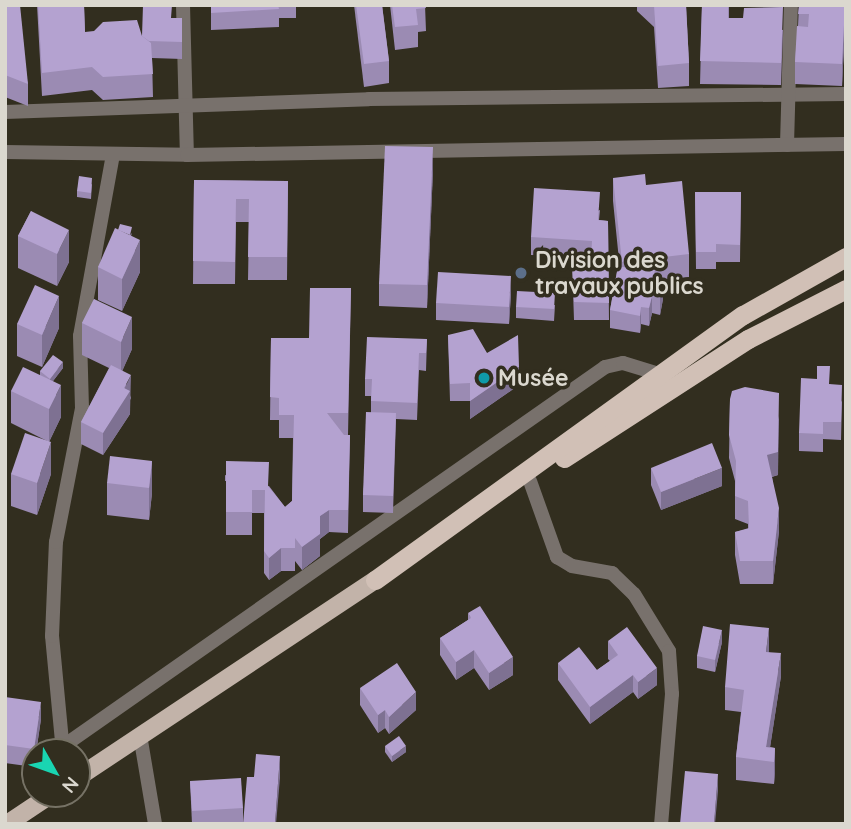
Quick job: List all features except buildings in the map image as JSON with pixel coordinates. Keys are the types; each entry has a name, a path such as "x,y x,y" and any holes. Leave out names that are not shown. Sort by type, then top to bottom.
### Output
{"highway":[{"path":"375,580 743,314 846,257"},
{"path":"375,580 748,339 846,289"}],"main road":[{"path":"91,769 375,580"},
{"path":"7,824 31,808"}],"street":[{"path":"183,5 189,109 187,155"},
{"path":"787,145 791,5"},
{"path":"5,112 189,109 369,99 846,94"},
{"path":"5,152 187,155 787,145 845,147"},
{"path":"62,738 52,636 56,542 82,408 80,336 113,155"},
{"path":"80,738 595,373 623,363 660,374"},
{"path":"530,481 557,557 572,566 612,573 640,603 669,651 672,694 660,824"},
{"path":"141,735 155,824"}],"place":[{"name":"Division des travaux publics","path":"521,273"},
{"name":"Musée","path":"484,378"}]}
